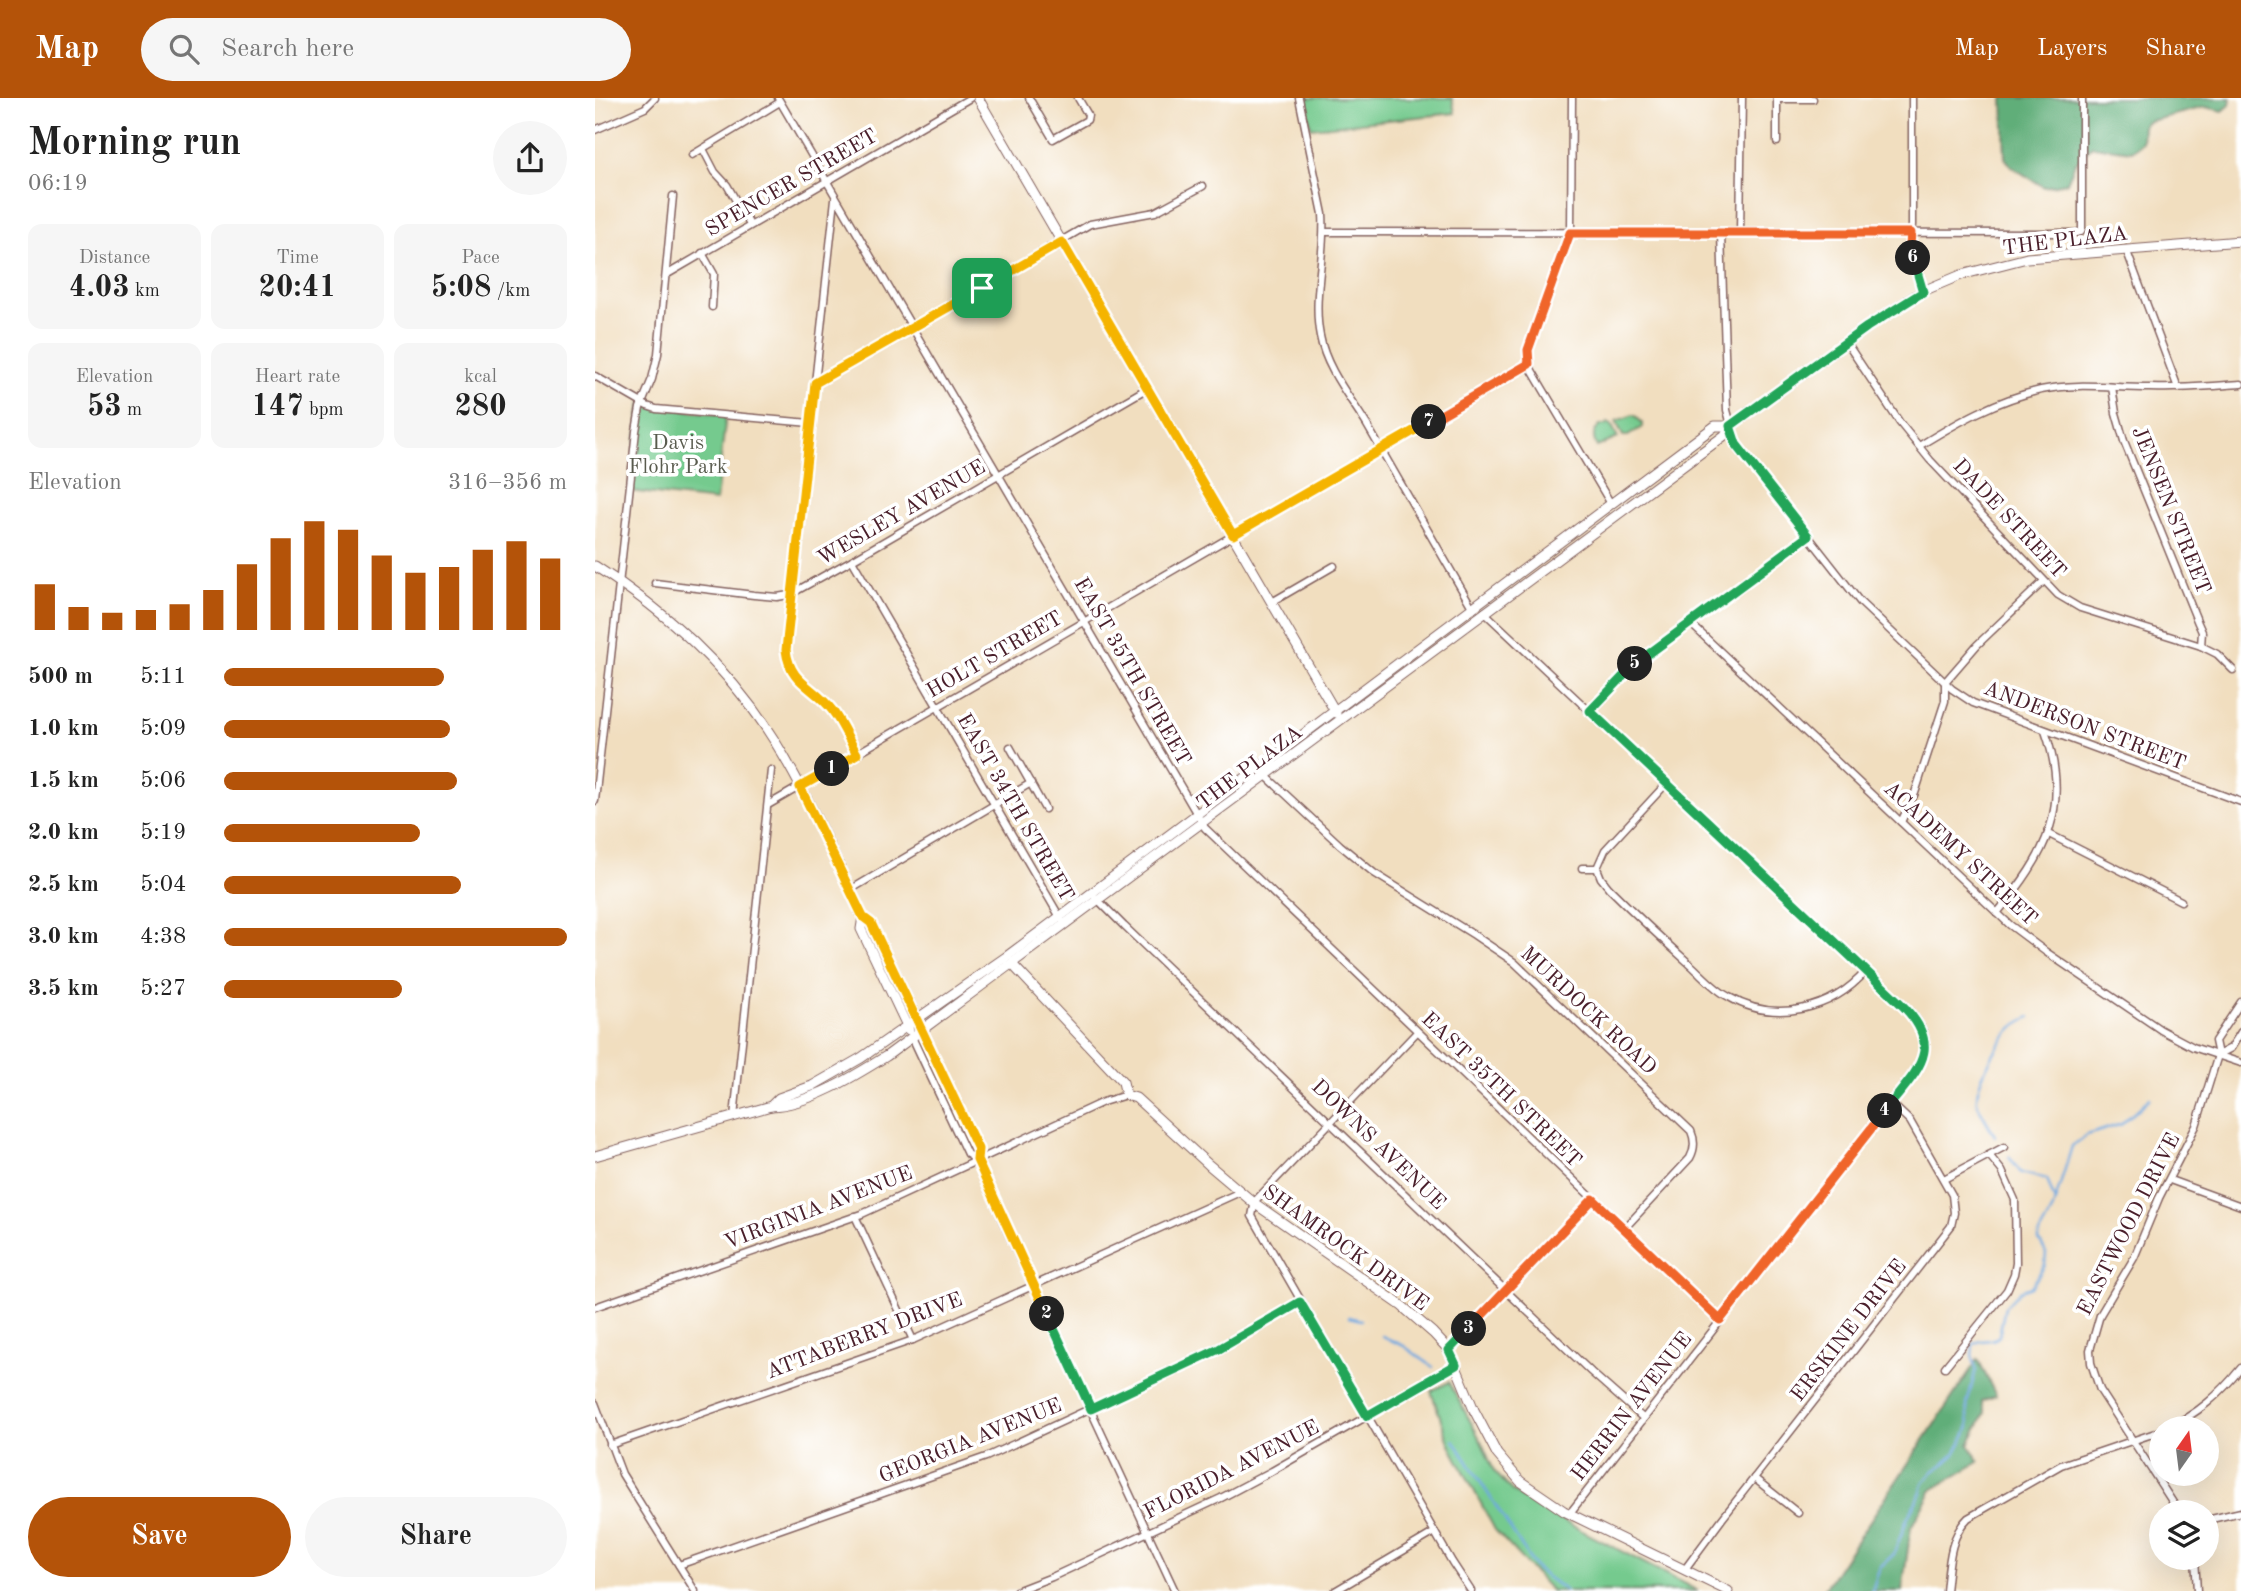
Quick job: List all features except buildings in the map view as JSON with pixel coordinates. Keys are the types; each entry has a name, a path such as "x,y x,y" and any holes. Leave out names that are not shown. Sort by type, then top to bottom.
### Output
{"main road":[{"path":"978,98 1341,720"},
{"name":"THE PLAZA","path":"771,1106 779,1098 840,1072 1063,921 1200,819 1266,776 1725,435 1730,426 1846,342 1923,292 1983,268 2027,258 2241,241"},
{"name":"THE PLAZA","path":"1200,819 1258,768 1334,710 1715,426 1730,426"},
{"path":"595,566 670,621 720,669 758,715 800,787 863,917 871,923 922,1030"},
{"path":"863,917 860,929 912,1037"},
{"name":"THE PLAZA","path":"595,1156 771,1106 783,1106 843,1082 888,1055 1012,964 1063,921"},
{"name":"SHAMROCK DRIVE","path":"1012,964 1123,1082 1126,1095 1136,1098 1254,1203 1402,1306 1433,1333 1449,1350 1488,1439 1503,1463 1528,1487 1570,1513 1728,1591"}],"street":[{"path":"595,130 645,108 655,98"},
{"name":"SPENCER STREET","path":"666,275 970,98"},
{"path":"1029,98 1053,139 1087,120 1088,115 1078,98"},
{"path":"1299,98 1320,195 1324,232 1318,311 1320,337 1332,369 1473,609"},
{"path":"1572,98 1572,226 1528,350 1529,364 1611,504"},
{"path":"1740,233 1742,98"},
{"path":"1912,98 1911,249 1923,292"},
{"path":"1324,232 2081,232 2082,98"},
{"path":"1777,142 1777,99 1813,99"},
{"path":"692,155 779,100"},
{"name":"EAST 35TH STREET","path":"779,100 1200,819 1216,840 1720,1320"},
{"path":"703,149 750,225"},
{"path":"815,383 1090,224 1102,220 1140,217 1155,212 1203,186"},
{"path":"595,801 635,439 641,403 657,362 673,196"},
{"path":"836,197 786,642 790,669 830,708 857,754"},
{"name":"ANDERSON STREET","path":"1721,234 1727,410 1736,444 1860,602 1958,694 1973,703 2241,802"},
{"path":"2126,249 2178,388"},
{"path":"702,253 714,274 712,307"},
{"name":"DADE STREET","path":"1846,342 1900,423 1919,446 2058,595 2078,607 2201,646"},
{"name":"HOLT STREET","path":"768,805 1529,364"},
{"path":"595,376 641,403 656,408 810,423"},
{"path":"1919,446 1971,415 2012,398 2041,390 2066,386 2178,388 2241,384"},
{"name":"JENSEN STREET","path":"2112,387 2124,441 2198,623 2201,646"},
{"name":"WESLEY AVENUE","path":"655,583 777,597 791,594 1146,389"},
{"path":"1590,711 1632,666 1808,536"},
{"name":"EAST 34TH STREET","path":"852,561 1063,921"},
{"path":"1272,602 1334,566"},
{"path":"1901,822 1915,793 1945,701 1945,682 1964,659 2043,581"},
{"name":"HERRIN AVENUE","path":"1484,612 1915,1017 1925,1039 1921,1062 1891,1103 1570,1513"},
{"name":"ACADEMY STREET","path":"1690,623 1997,913 2042,949 2161,1030 2193,1047 2241,1063"},
{"path":"2201,646 2217,654 2233,670"},
{"path":"596,711 604,714"},
{"path":"1997,913 2033,867 2049,834 2057,785 2045,731"},
{"path":"1010,747 1045,809"},
{"name":"MURDOCK ROAD","path":"1258,768 1374,873 1514,962 1691,1131 1694,1140 1690,1158 1624,1229"},
{"path":"734,1117 771,770"},
{"path":"850,890 1031,783"},
{"path":"1666,784 1605,850 1597,868 1609,888 1670,946 1720,991 1745,1005 1779,1011 1810,1008 1841,994 1866,971"},
{"path":"2049,834 2181,901"},
{"path":"1583,869 1597,868"},
{"name":"DOWNS AVENUE","path":"1095,897 1643,1419"},
{"name":"EASTWOOD DRIVE","path":"2171,1500 2100,1390 2091,1363 2091,1343 2100,1315 2134,1258 2159,1198 2196,1126 2218,1055 2215,1041 2241,1002"},
{"path":"922,1030 978,1149 977,1160 1033,1285 1175,1591"},
{"path":"1417,1032 1254,1203 1253,1220 1471,1591"},
{"name":"EASTWOOD DRIVE","path":"2218,1055 2231,1048 2241,1032"},
{"path":"912,1037 967,1154 977,1160"},
{"name":"VIRGINIA AVENUE","path":"595,1307 855,1216 1115,1097 1126,1095"},
{"name":"ERSKINE DRIVE","path":"1685,1569 1948,1232 1954,1215 1952,1195 1910,1121 1891,1103"},
{"path":"1944,1179 2004,1147"},
{"path":"1945,1367 2007,1290 2014,1274 2015,1200 2005,1178 1989,1155"},
{"path":"2169,1180 2241,1206"},
{"name":"ATTABERRY DRIVE","path":"610,1445 913,1340 1240,1192"},
{"path":"1449,1350 1593,1199"},
{"path":"855,1216 913,1340"},
{"name":"GEORGIA AVENUE","path":"679,1565 958,1468 1219,1349 1300,1302"},
{"name":"FLORIDA AVENUE","path":"1016,1591 1059,1574 1272,1471 1456,1365"},
{"path":"2191,1416 2203,1408 2241,1368"},
{"path":"595,1403 622,1474 695,1591"},
{"path":"1946,1591 1954,1540 1968,1518 2061,1465 2149,1435"},
{"path":"1754,1478 1798,1513"},
{"path":"2219,1517 2241,1512"},
{"path":"1335,1591 1435,1532"},
{"path":"2196,1570 2197,1591"}],"green space":[{"path":"1305,98 1452,98 1455,113 1311,128"},
{"path":"2003,98 2231,98 2230,105 2223,111 2205,107 2146,122 2143,126 2142,142 2132,151 2092,146 2075,163 2067,183 2044,187 2012,167 2005,158"},
{"name":"Davis Flohr Park","path":"641,403 647,406 726,415 716,501 629,491"},
{"path":"1633,415 1642,423 1642,427 1628,436 1623,436 1616,421"},
{"path":"1608,423 1618,438 1597,447 1595,433 1600,425"},
{"path":"1978,1359 1996,1396 1982,1401 1985,1413 1969,1444 1979,1462 1932,1490 1911,1527 1902,1591 1823,1591"},
{"path":"1449,1382 1494,1471 1512,1491 1538,1508 1698,1591 1551,1591 1495,1530 1450,1445 1431,1391"}],"waterway":[{"path":"1995,1136 1977,1102 1979,1085 2003,1039 2015,1025 2030,1017"},
{"path":"1872,1591 1880,1567 1894,1554 1923,1484 1932,1472 1955,1454 1966,1434 1969,1426 1967,1404 1976,1369 1972,1355 1973,1345 1999,1336 2005,1307 2020,1291 2031,1287 2045,1265 2046,1253 2039,1234 2052,1211 2072,1146 2087,1135 2122,1124 2150,1098"},
{"path":"2009,1157 2021,1173 2047,1179 2055,1202"},
{"path":"1349,1317 1361,1320"},
{"path":"1382,1336 1404,1346 1433,1367"},
{"path":"1454,1440 1536,1569 1566,1591"}],"route":[{"path":"1570,233 1911,233 1911,249 1923,292 1867,327 1730,426 1736,444 1808,536 1641,658 1590,711 1912,1014 1921,1026 1925,1039 1926,1047 1921,1062 1720,1320 1593,1199 1449,1350 1456,1365 1367,1416 1300,1302 1219,1349 1091,1409 1003,1222 977,1160 978,1149 871,923 863,917 800,787 857,754 830,708 790,669 786,650 815,383 982,288 1062,242 1233,535 1529,364 1528,350 1570,233"}]}
